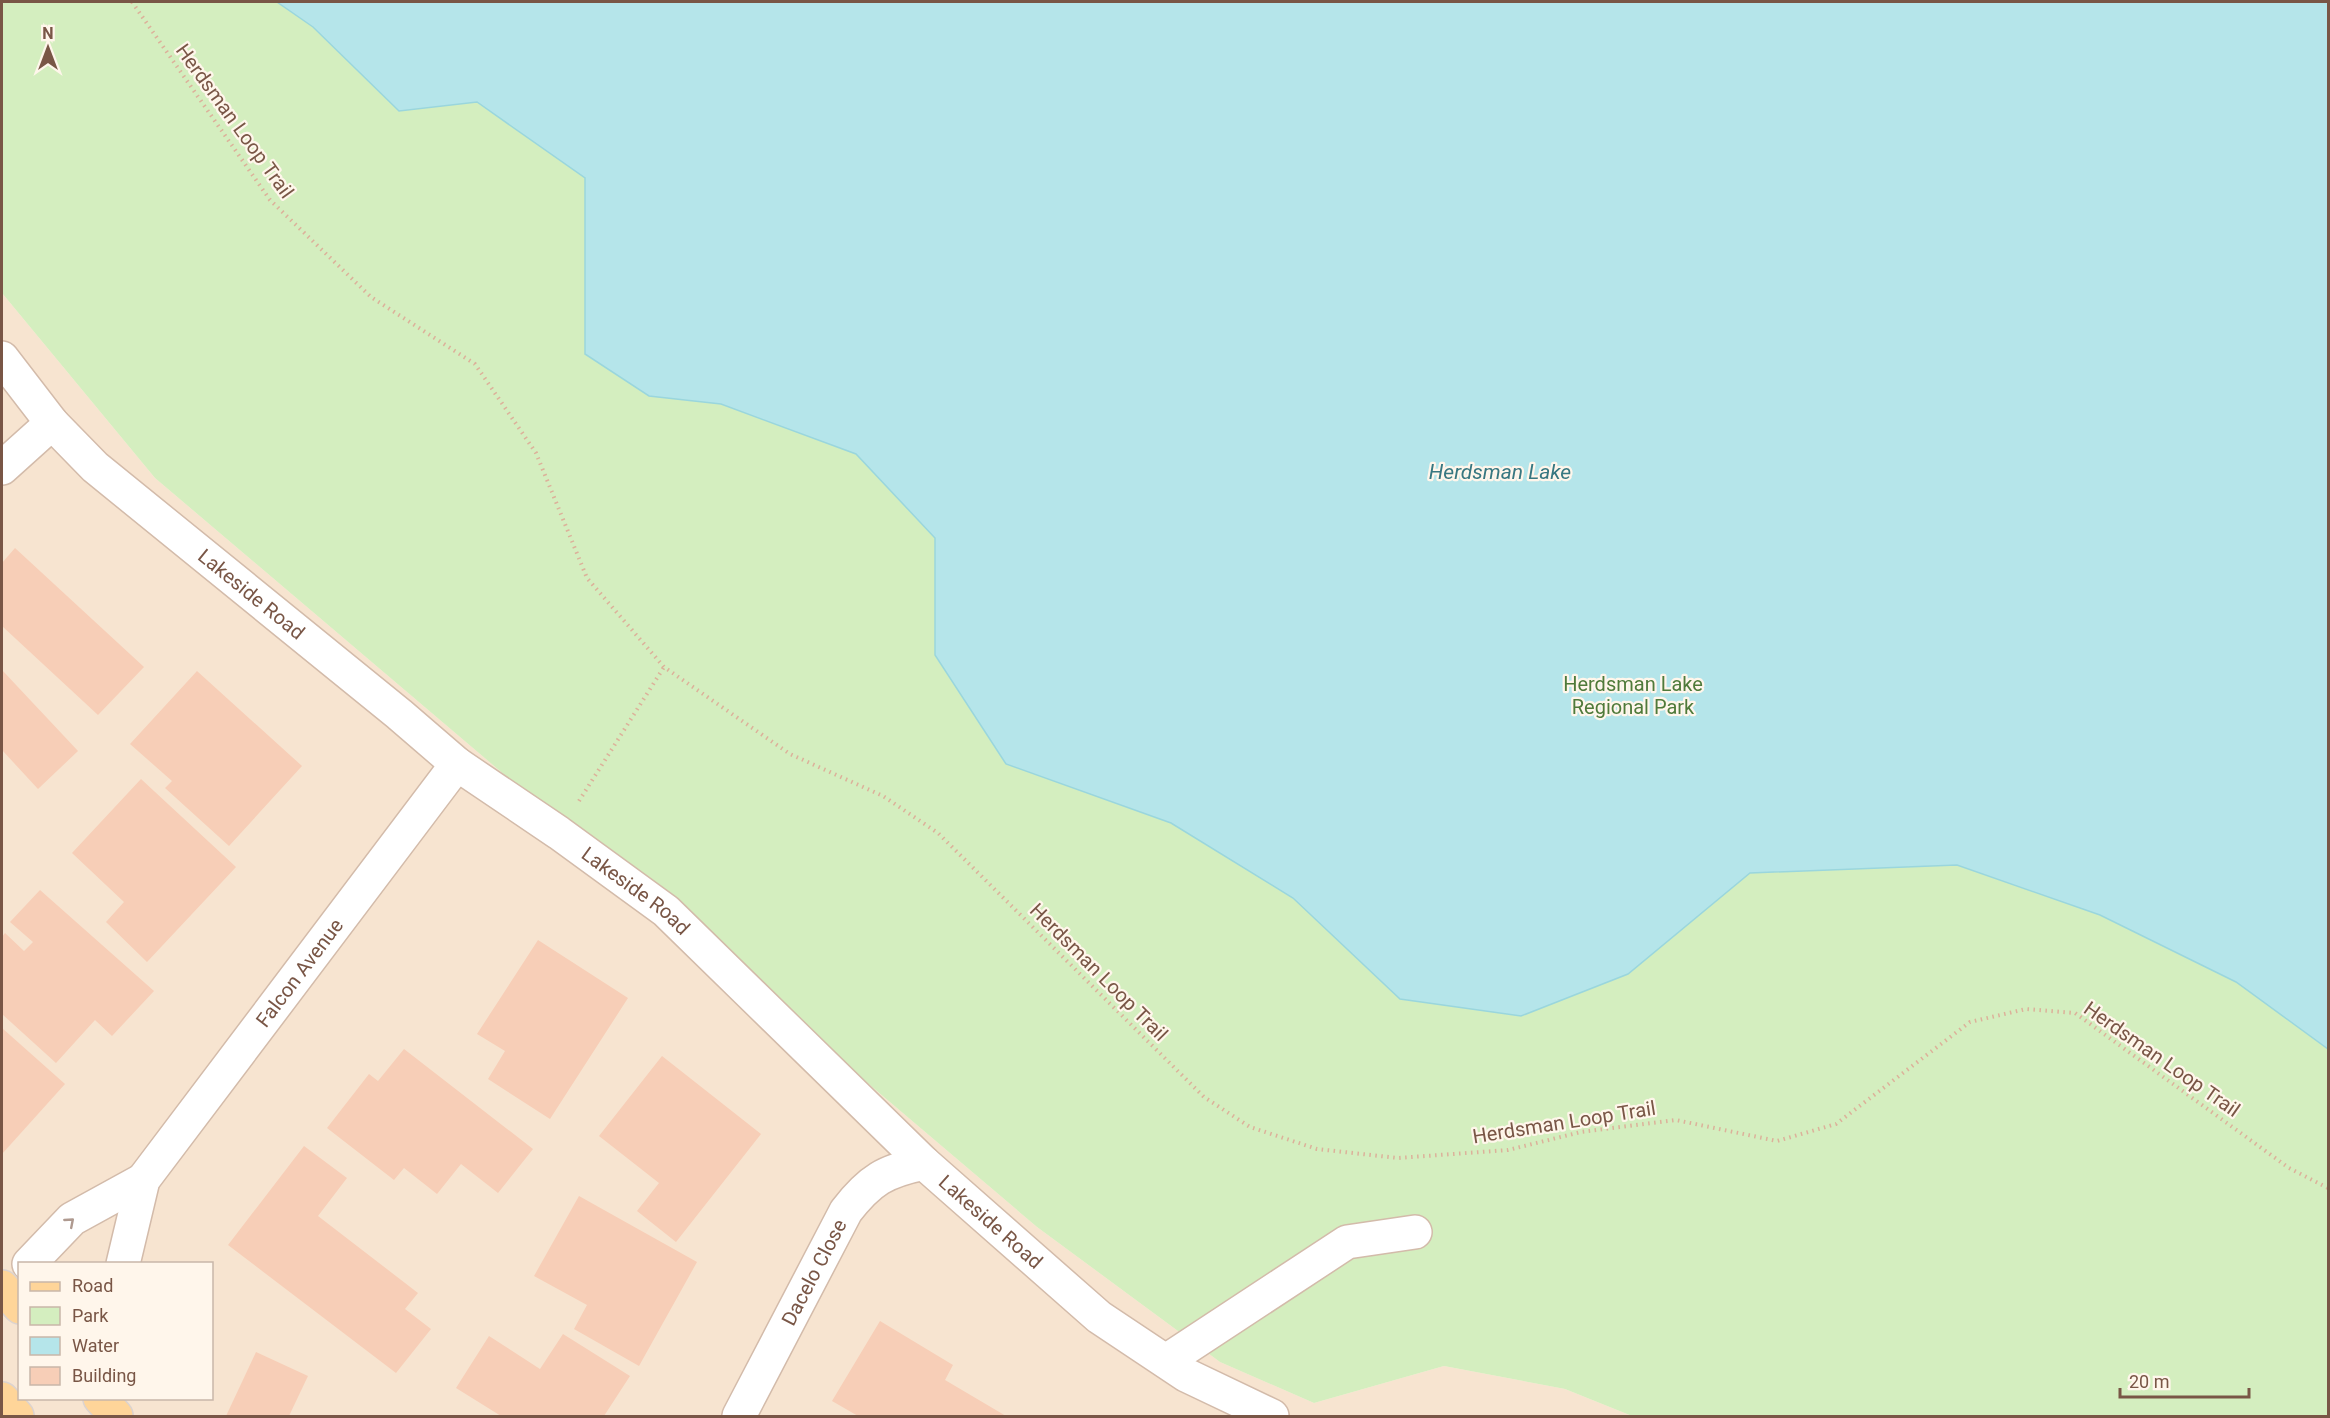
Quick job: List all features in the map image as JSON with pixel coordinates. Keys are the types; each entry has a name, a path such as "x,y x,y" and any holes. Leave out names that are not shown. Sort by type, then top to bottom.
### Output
{"main road":[{"path":"2,1399 17,1416"},
{"path":"102,1400 116,1416"}],"street":[{"name":"Lakeside Road","path":"2,358 52,423 94,467 399,714 457,764 559,833 666,911 924,1163 1099,1317 1186,1375 1272,1416"},
{"path":"2,468 52,423"},
{"name":"Falcon Avenue","path":"123,1262 143,1180 457,764"},
{"name":"Dacelo Close","path":"739,1416 846,1211 869,1185 885,1174 924,1163"},
{"name":"Falcon Avenue","path":"30,1262 72,1219 143,1180"},
{"path":"1166,1361 1347,1242 1415,1232"},
{"path":"120,1400 122,1416"}],"path":[{"name":"Herdsman Loop Trail","path":"132,2 270,201 370,297 475,364 536,453 588,578 664,667 790,754 883,796 938,833 1204,1097 1250,1127 1317,1149 1398,1158 1508,1150 1581,1132 1676,1120 1777,1140 1836,1124 1970,1022 2026,1009 2075,1013 2289,1168 2328,1188"},
{"path":"559,833 664,667"}],"shaded area":[{"path":"2,293 155,478 1037,1227 1220,1362 1314,1403 1444,1366 1565,1389 1632,1416 2,1416"}],"green space":[{"name":"Herdsman Lake Regional Park","path":"2,2 2328,2 2328,1416 1632,1416 1565,1389 1444,1366 1314,1403 1220,1362 1037,1227 155,478 2,293"}],"water":[{"name":"Herdsman Lake","path":"277,2 2328,2 2328,1049 2236,982 2100,915 1957,865 1750,873 1628,974 1521,1016 1400,999 1293,898 1171,823 1006,764 935,655 935,538 856,454 721,404 649,396 585,354 585,178 477,102 399,111 313,27"}],"building":[{"path":"15,548 144,667 98,715 2,626 2,563"},
{"path":"2,670 78,751 38,789 2,750"},
{"path":"197,671 302,766 229,846 165,788 172,781 130,744"},
{"path":"141,779 236,867 147,962 106,922 124,902 72,853"},
{"path":"40,890 154,991 112,1036 95,1020 56,1063 2,1014 2,937 5,933 24,951 33,942 10,922"},
{"path":"538,940 628,998 550,1119 488,1079 505,1051 477,1034"},
{"path":"2,1028 65,1084 2,1154"},
{"path":"404,1049 533,1149 498,1193 461,1164 437,1194 404,1168 394,1180 327,1128 369,1074 378,1081"},
{"path":"662,1056 761,1134 676,1242 637,1211 659,1183 599,1136"},
{"path":"304,1146 347,1178 318,1216 418,1293 405,1309 431,1329 396,1373 228,1245"},
{"path":"579,1196 697,1262 639,1366 574,1329 587,1305 534,1276"},
{"path":"880,1321 953,1365 945,1380 1006,1416 858,1416 832,1401"},
{"path":"563,1334 630,1376 604,1416 501,1416 456,1388 489,1336 540,1369"},
{"path":"256,1352 308,1376 289,1416 226,1416"}]}
